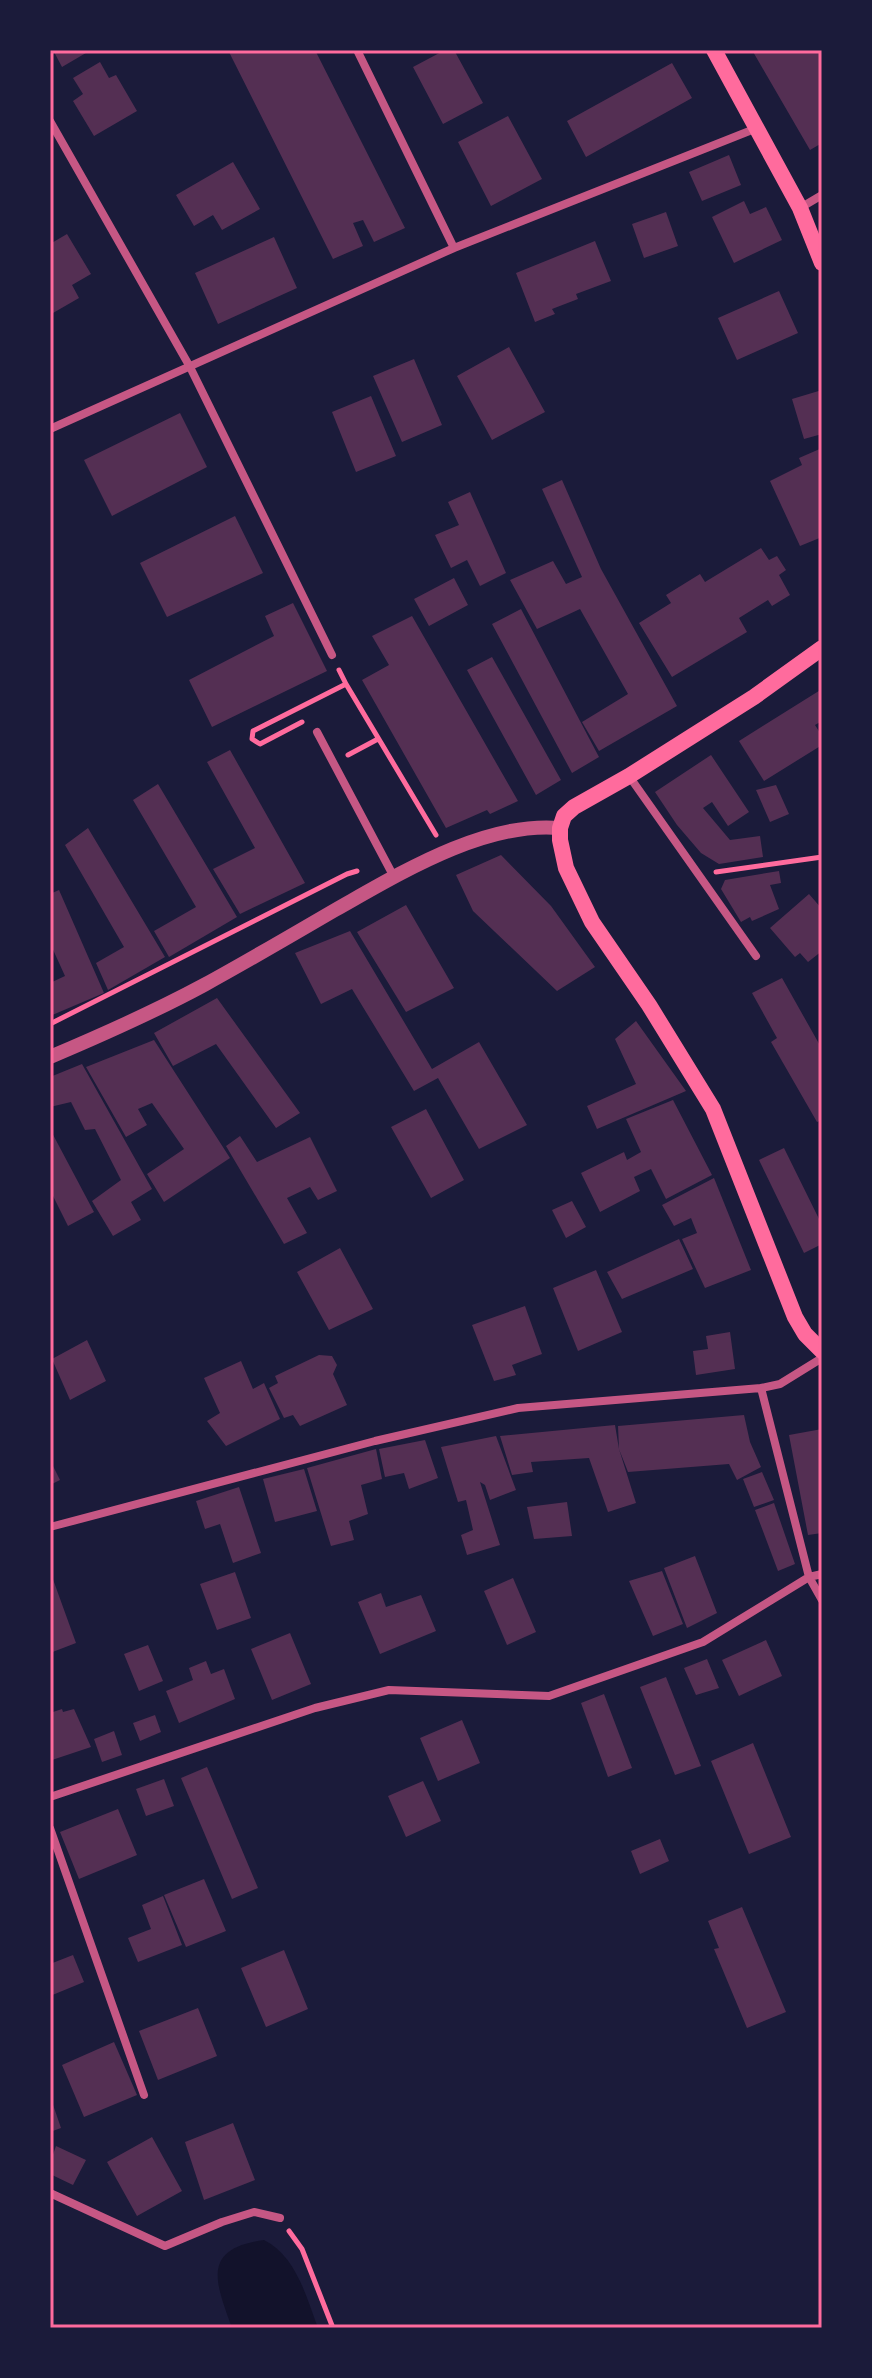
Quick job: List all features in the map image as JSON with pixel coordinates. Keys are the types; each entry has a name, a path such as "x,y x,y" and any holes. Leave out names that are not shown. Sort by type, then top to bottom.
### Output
{"main road":[{"path":"714,50 800,208 822,263"},
{"path":"822,648 754,697 569,810 560,828 566,868 592,922 649,1005 713,1109 795,1317 805,1334 822,1351"}],"street":[{"path":"357,50 454,248"},
{"path":"50,121 190,367 332,655"},
{"path":"50,429 454,248 757,128"},
{"path":"800,208 822,195"},
{"path":"317,732 390,871"},
{"path":"629,776 756,956"},
{"path":"50,1057 122,1027 203,986 390,871 506,832 560,828"},
{"path":"50,1527 375,1441 518,1408 780,1384 822,1358"},
{"path":"761,1388 809,1577 822,1600"},
{"path":"50,1797 315,1708 389,1690 549,1696 703,1642 809,1577 822,1574"},
{"path":"50,1828 144,2095"},
{"path":"50,2193 165,2246 254,2212 280,2218"}],"path":[{"path":"332,655 346,684 447,853"},
{"path":"317,732 312,722 305,721 260,744 255,743 251,735 253,731 346,684"},
{"path":"333,763 379,739"},
{"path":"700,874 822,857"},
{"path":"50,1024 347,874 390,871"},
{"path":"280,2218 302,2249 333,2328"}],"shaded area":[{"path":"264,2240 292,2266 318,2328 232,2328 221,2297 218,2270 230,2251"}],"building":[{"path":"53,50 91,50 62,67"},
{"path":"228,50 315,50 405,228 374,242 363,220 353,223 363,246 333,259"},
{"path":"445,50 454,50 483,103 443,124 413,67"},
{"path":"752,50 819,50 822,55 822,143 810,150"},
{"path":"100,62 109,78 116,75 137,111 94,136 73,101 83,94 73,78"},
{"path":"672,63 692,98 586,157 567,121"},
{"path":"508,116 542,179 491,206 458,142"},
{"path":"729,155 741,185 702,201 689,172"},
{"path":"233,162 260,209 222,230 213,215 194,226 176,195"},
{"path":"744,201 750,214 766,207 782,240 734,263 712,217"},
{"path":"666,212 678,246 644,258 632,224"},
{"path":"67,234 91,274 72,285 79,298 53,313 50,308 50,244"},
{"path":"274,237 297,288 218,324 195,273"},
{"path":"595,241 611,281 576,294 578,299 552,309 555,314 535,322 516,273"},
{"path":"779,291 798,333 737,360 718,318"},
{"path":"509,347 545,412 492,440 457,376"},
{"path":"414,359 442,425 402,442 373,376"},
{"path":"822,390 822,434 804,439 792,399"},
{"path":"371,396 396,456 356,472 332,412"},
{"path":"180,413 207,467 112,516 84,460"},
{"path":"822,448 822,537 800,546 770,481 802,465 799,458"},
{"path":"562,480 601,569 677,706 599,751 582,722 628,694 580,609 537,629 510,580 553,561 566,584 582,577 542,489"},
{"path":"470,492 506,573 480,586 467,560 451,568 435,535 459,525 448,502"},
{"path":"235,516 263,573 167,617 140,563"},
{"path":"761,548 769,560 777,556 786,570 779,575 790,595 772,606 768,600 739,618 747,632 672,677 639,623 671,603 666,595 700,574 705,582"},
{"path":"454,578 468,605 429,626 414,599"},
{"path":"293,603 327,671 212,727 189,680 274,636 265,616"},
{"path":"521,609 599,757 572,773 492,624"},
{"path":"412,616 518,801 490,814 487,810 446,828 362,680 389,665 372,636"},
{"path":"492,657 561,780 536,795 467,670"},
{"path":"822,689 822,721 815,725 822,736 822,745 764,781 739,741"},
{"path":"230,750 305,883 240,914 213,869 255,848 207,762"},
{"path":"711,755 749,812 728,826 712,802 703,808 730,840 760,836 763,857 719,864 701,853 655,792"},
{"path":"158,784 237,917 169,957 154,931 196,907 133,800"},
{"path":"776,785 789,814 770,822 756,790"},
{"path":"88,828 165,957 108,990 96,963 124,947 65,845"},
{"path":"501,855 551,906 595,967 557,991 473,911 456,875"},
{"path":"779,871 781,883 770,885 779,909 752,921 750,917 741,922 721,889 725,880"},
{"path":"59,890 104,993 50,1016 50,983 65,976 50,943 50,894"},
{"path":"809,894 822,909 822,951 808,962 800,953 795,957 770,928"},
{"path":"406,905 454,988 406,1012 357,932"},
{"path":"350,931 432,1069 479,1042 527,1125 479,1149 438,1078 414,1091 352,989 321,1004 295,953"},
{"path":"782,978 822,1049 822,1120 817,1122 771,1042 777,1038 752,993"},
{"path":"217,998 300,1113 276,1128 216,1044 173,1066 154,1033"},
{"path":"636,1021 686,1091 597,1129 587,1106 636,1084 615,1039"},
{"path":"154,1040 230,1158 164,1202 147,1174 184,1149 152,1103 138,1109 147,1125 126,1137 86,1067"},
{"path":"82,1064 152,1189 131,1202 141,1220 113,1236 92,1201 121,1180 95,1129 85,1130 71,1102 50,1107 50,1077"},
{"path":"673,1100 712,1175 666,1199 651,1169 634,1177 640,1191 600,1212 581,1173 624,1152 627,1160 641,1152 626,1119"},
{"path":"426,1109 464,1180 431,1198 391,1127"},
{"path":"50,1129 94,1212 68,1226 50,1190"},
{"path":"240,1136 257,1162 310,1137 337,1191 318,1200 310,1187 287,1198 307,1233 284,1244 226,1146"},
{"path":"784,1148 822,1220 822,1244 804,1253 759,1160"},
{"path":"714,1178 751,1270 705,1288 682,1239 697,1233 691,1218 674,1226 662,1205"},
{"path":"572,1201 586,1227 566,1238 552,1210"},
{"path":"679,1239 693,1269 622,1299 607,1272"},
{"path":"340,1248 373,1309 329,1330 297,1272"},
{"path":"596,1270 622,1332 578,1351 553,1288"},
{"path":"525,1306 542,1354 512,1365 516,1375 494,1381 472,1325"},
{"path":"730,1332 735,1369 696,1375 693,1351 708,1349 706,1336"},
{"path":"87,1340 106,1381 70,1400 52,1359"},
{"path":"319,1355 332,1356 337,1365 333,1374 347,1405 300,1426 293,1415 284,1418 269,1388 278,1383 275,1376"},
{"path":"241,1361 253,1389 264,1383 280,1419 226,1446 207,1421 220,1413 204,1378"},
{"path":"744,1415 750,1442 761,1467 737,1480 729,1464 628,1472 619,1449 618,1426"},
{"path":"615,1425 636,1503 608,1512 589,1458 531,1462 533,1472 512,1475 500,1436"},
{"path":"822,1429 822,1533 808,1535 789,1435"},
{"path":"496,1436 516,1490 490,1500 485,1485 480,1482 500,1545 467,1555 461,1535 473,1530 466,1500 458,1502 441,1447"},
{"path":"425,1440 438,1478 409,1489 404,1473 385,1477 379,1449"},
{"path":"376,1449 382,1479 361,1485 368,1514 349,1521 354,1540 331,1546 307,1468"},
{"path":"50,1460 60,1480 50,1485"},
{"path":"304,1469 317,1511 275,1522 263,1479"},
{"path":"762,1472 774,1500 754,1507 743,1479"},
{"path":"239,1487 261,1553 233,1563 220,1524 205,1529 196,1501"},
{"path":"567,1502 572,1536 534,1539 527,1507"},
{"path":"774,1503 795,1564 778,1571 755,1510"},
{"path":"695,1556 717,1613 687,1628 664,1568"},
{"path":"50,1571 76,1643 50,1653"},
{"path":"662,1571 683,1624 653,1636 629,1581"},
{"path":"235,1572 251,1618 217,1630 200,1584"},
{"path":"513,1578 536,1632 507,1645 484,1591"},
{"path":"381,1593 386,1607 421,1595 436,1631 380,1654 358,1602"},
{"path":"290,1633 311,1684 272,1700 251,1649"},
{"path":"766,1640 782,1676 739,1696 722,1660"},
{"path":"148,1645 163,1681 139,1691 124,1654"},
{"path":"707,1659 719,1688 696,1695 684,1668"},
{"path":"206,1661 211,1674 224,1669 235,1699 179,1723 166,1691 193,1680 189,1668"},
{"path":"666,1677 701,1766 675,1775 640,1687"},
{"path":"604,1694 632,1768 608,1777 581,1703"},
{"path":"62,1709 63,1712 74,1709 91,1747 52,1760 50,1713"},
{"path":"155,1715 161,1732 140,1741 133,1723"},
{"path":"462,1720 480,1763 438,1781 420,1738"},
{"path":"114,1731 122,1755 102,1762 94,1739"},
{"path":"753,1743 791,1837 749,1854 711,1761"},
{"path":"207,1767 258,1888 232,1899 181,1778"},
{"path":"164,1779 174,1806 146,1816 136,1789"},
{"path":"423,1781 441,1821 406,1837 388,1796"},
{"path":"118,1809 137,1855 79,1879 60,1832"},
{"path":"660,1839 669,1861 640,1874 631,1851"},
{"path":"204,1879 226,1931 186,1947 164,1895"},
{"path":"163,1896 182,1945 138,1962 128,1938 151,1929 142,1905"},
{"path":"742,1907 786,2012 747,2028 714,1949 719,1948 708,1921"},
{"path":"284,1950 308,2009 266,2027 241,1968"},
{"path":"73,1955 84,1982 50,1996 50,1964"},
{"path":"198,2008 217,2056 158,2080 139,2031"},
{"path":"114,2042 137,2095 84,2117 62,2065"},
{"path":"50,2096 61,2128 50,2132"},
{"path":"233,2123 255,2180 204,2200 185,2142"},
{"path":"152,2137 182,2191 137,2216 107,2162"},
{"path":"56,2146 86,2160 73,2185 50,2174"}]}
